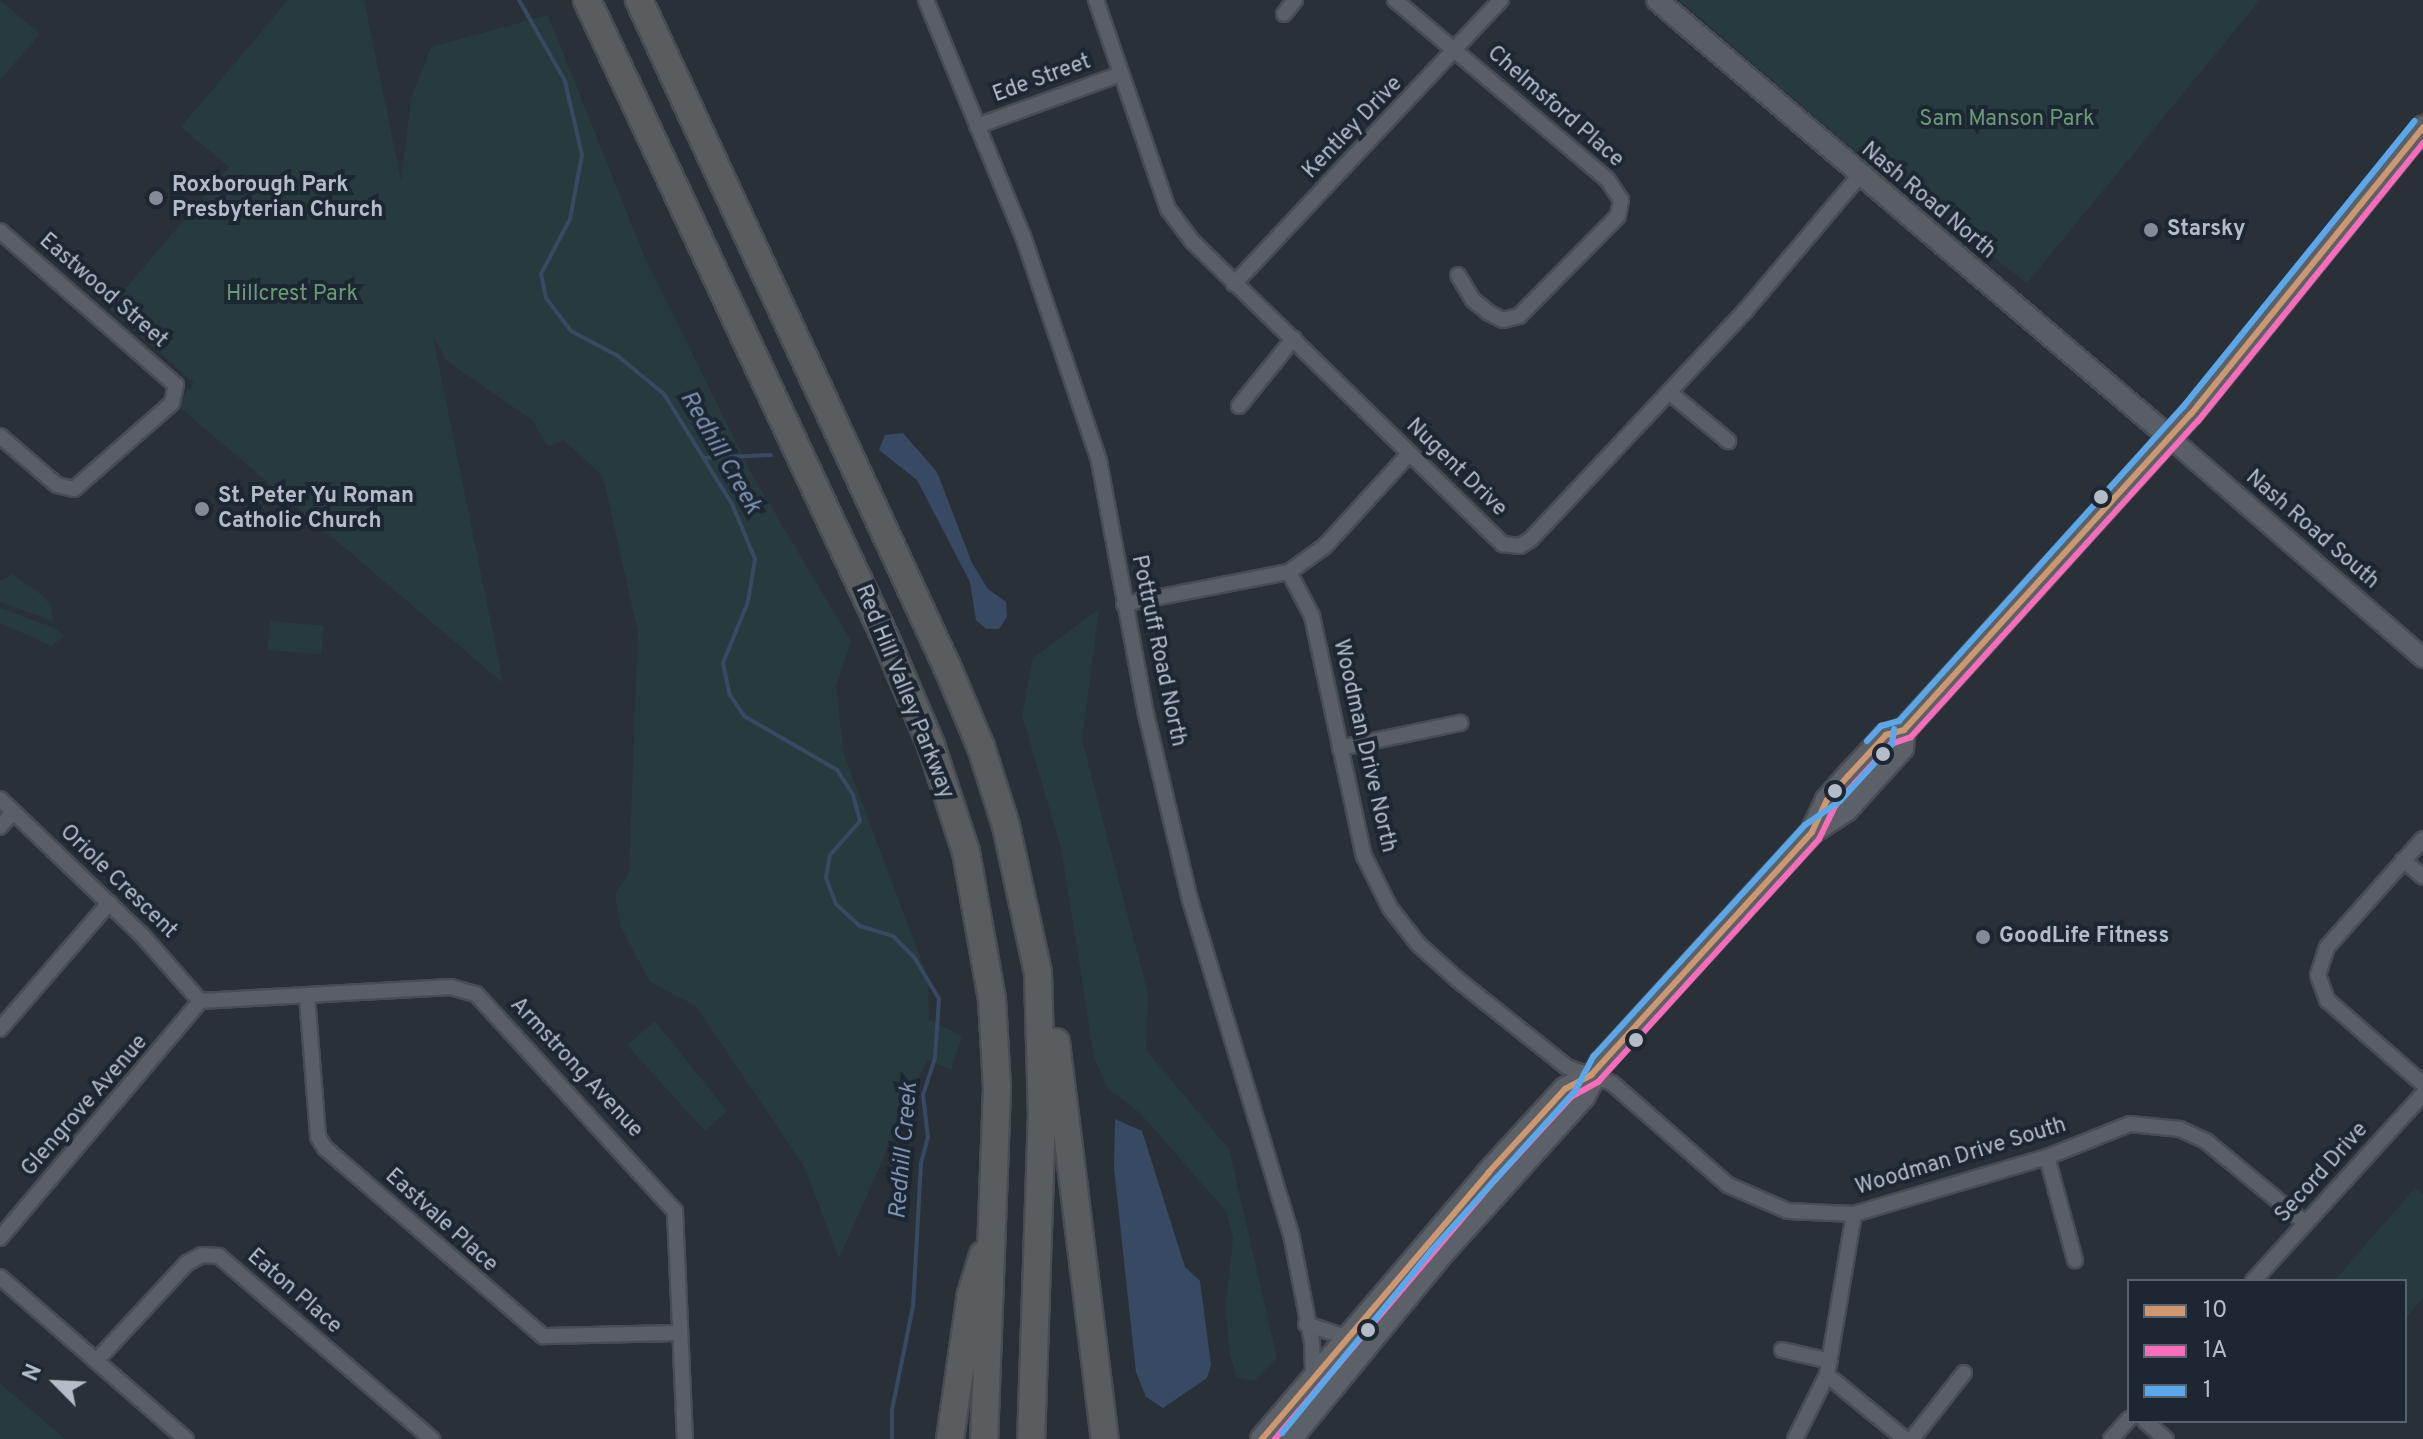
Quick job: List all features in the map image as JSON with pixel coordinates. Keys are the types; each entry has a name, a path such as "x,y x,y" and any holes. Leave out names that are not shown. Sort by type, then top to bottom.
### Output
{"highway":[{"name":"Red Hill Valley Parkway","path":"587,0 931,745 966,852 992,999 997,1088 984,1439"},
{"name":"Red Hill Valley Parkway","path":"639,0 981,747 1006,826 1038,973 1042,1124 1031,1439"},
{"path":"1038,973 1055,1031 1105,1439"},
{"path":"950,1439 971,1294 993,1224"}],"main road":[{"name":"Nash Road North","path":"1657,0 2169,437"},
{"path":"1262,1439 1345,1337 1565,1089 1591,1075 1812,832 1827,800 1867,755 1886,735 1904,730 2169,437 2423,127"},
{"path":"1298,1435 1438,1258 1583,1097 1591,1075"}],"street":[{"name":"Pottruff Road North","path":"926,0 1023,236 1099,461 1124,604 1190,900 1291,1234 1306,1324 1312,1342 1313,1376"},
{"name":"Nugent Drive","path":"1096,0 1168,209 1234,284 1294,338 1503,544 1520,546 1669,392 1860,175"},
{"path":"1284,14 1295,0"},
{"path":"1395,0 1456,50"},
{"name":"Kentley Drive","path":"1234,284 1501,0"},
{"name":"Chelmsford Place","path":"1456,50 1607,179 1621,200 1618,216 1519,316 1503,320 1489,313 1473,300 1458,275"},
{"name":"Ede Street","path":"977,126 1121,74"},
{"name":"Eastwood Street","path":"0,231 176,385 172,403 85,483 68,489 0,436"},
{"path":"1239,406 1294,338"},
{"path":"1669,392 1728,441"},
{"name":"Nash Road South","path":"2169,437 2423,658"},
{"path":"1124,604 1289,572 1325,546 1409,454"},
{"name":"Woodman Drive North","path":"1289,572 1312,616 1364,856 1390,908 1418,944 1567,1067 1591,1075"},
{"path":"1340,748 1460,723"},
{"name":"Oriole Crescent","path":"0,799 109,903 200,1001"},
{"path":"0,827 13,812"},
{"path":"2423,839 2327,947 2318,975 2327,1000 2423,1084"},
{"path":"2403,860 2423,877"},
{"path":"0,1029 109,903"},
{"name":"Armstrong Avenue","path":"200,1001 451,987 476,994 675,1211 685,1439"},
{"name":"Eastvale Place","path":"307,996 318,1137 325,1148 543,1336 679,1333"},
{"name":"Glengrove Avenue","path":"0,1238 200,1001"},
{"name":"Woodman Drive South","path":"1591,1075 1612,1083 1701,1165 1756,1201 1788,1211 1854,1214 2047,1157 2130,1124 2180,1129 2242,1165 2305,1223"},
{"name":"Secord Drive","path":"2255,1279 2423,1094"},
{"path":"2047,1157 2075,1260"},
{"path":"1795,1439 1829,1368 1854,1214"},
{"name":"Eaton Place","path":"96,1361 187,1263 202,1255 219,1256 432,1439"},
{"path":"0,1277 186,1439"},
{"path":"1306,1324 1345,1337"},
{"path":"1782,1350 1829,1368 1905,1439"},
{"path":"1912,1439 1964,1373"},
{"path":"2111,1439 2127,1421"},
{"path":"2147,1423 2166,1439"}],"green space":[{"path":"0,0 40,34 0,80"},
{"name":"Hillcrest Park","path":"288,0 364,0 401,180 411,99 431,47 548,15 645,258 753,476 851,641 836,686 844,755 928,978 929,1020 962,1036 951,1069 927,1060 839,1258 805,1168 696,1006 650,982 621,927 615,895 629,872 638,632 603,477 564,440 548,447 532,420 448,362 433,337 503,683 176,404 194,383 109,308 229,167 181,127"},
{"name":"Sam Manson Park","path":"1679,0 2260,0 2027,283 1867,162"},
{"path":"12,574 42,595 51,606 53,621 0,602 0,581"},
{"path":"0,608 55,628 64,636 52,646 0,623"},
{"path":"1099,609 1082,740 1148,994 1146,1050 1229,1149 1277,1358 1254,1381 1236,1377 1229,1350 1226,1303 1233,1238 1226,1211 1139,1112 1107,1088 1094,1057 1061,847 1022,716 1033,658"},
{"path":"270,621 324,626 321,655 267,650"},
{"path":"655,1021 727,1111 705,1131 627,1045"},
{"path":"2415,1188 2423,1194 2423,1298 2407,1317 2407,1279 2336,1279"},
{"path":"0,1383 65,1439 0,1439"}],"water":[{"path":"903,433 937,472 972,563 988,589 1006,602 1007,617 999,629 986,629 976,620 970,582 917,480 879,450 885,435"},
{"path":"1115,1119 1142,1131 1185,1267 1200,1281 1211,1365 1207,1378 1163,1408 1146,1397 1136,1372 1114,1168"}],"waterway":[{"name":"Redhill Creek","path":"519,0 565,81 582,155 570,219 541,274 546,298 571,331 618,356 664,394 732,504 755,559 748,602 723,663 730,695 744,716 837,770 853,795 860,821 830,855 826,878 836,904 860,926 893,936 914,957 939,999 935,1058 923,1094 928,1137 921,1164 913,1306 892,1410 892,1439"},
{"path":"704,458 771,455"}],"transit line":[{"name":"1","path":"1867,741 1881,726 1899,721 2183,407 2415,121"},
{"name":"10","path":"1262,1439 1488,1173 1565,1089 1591,1075 1812,832 1827,800 1848,776 1886,735 1904,730 2191,414 2423,127"},
{"name":"1A","path":"1275,1439 1495,1180 1571,1097 1598,1082 1819,839 1835,806 1855,783 1891,744 1911,737 2198,421 2423,143"},
{"name":"1","path":"1282,1433 1430,1252 1575,1091 1594,1056 1805,825 1840,801 1892,744 1894,729"}],"place":[{"name":"Roxborough Park Presbyterian Church","path":"156,198"},
{"name":"Starsky","path":"2151,230"},
{"name":"St. Peter Yu Roman Catholic Church","path":"202,509"},
{"name":"GoodLife Fitness","path":"1983,937"}]}
